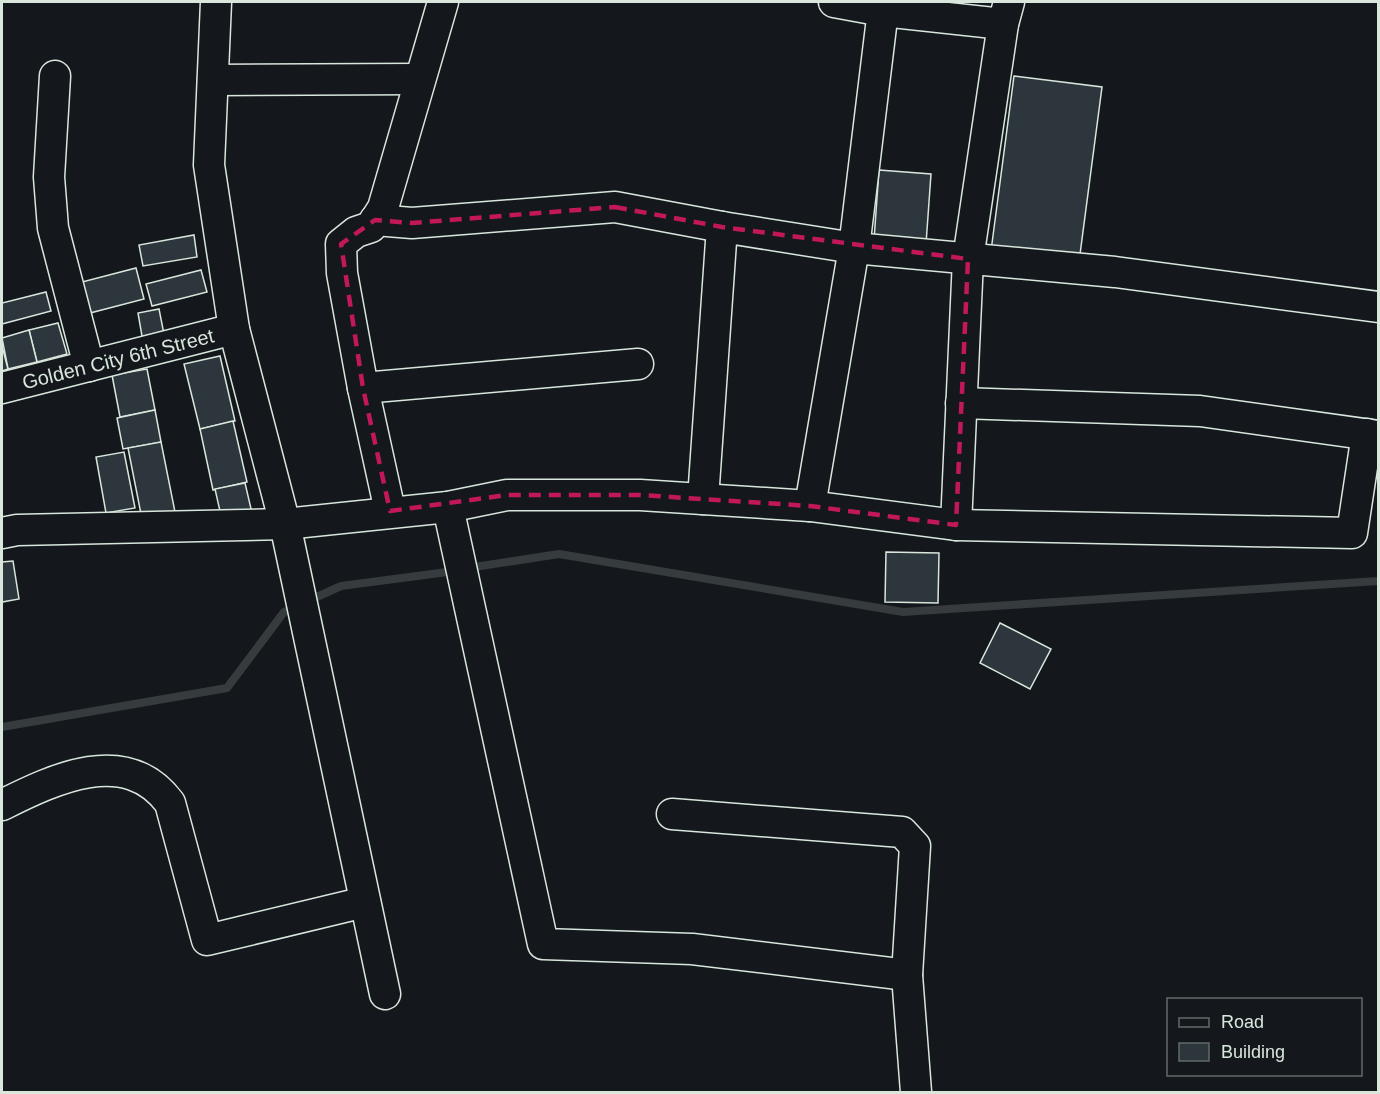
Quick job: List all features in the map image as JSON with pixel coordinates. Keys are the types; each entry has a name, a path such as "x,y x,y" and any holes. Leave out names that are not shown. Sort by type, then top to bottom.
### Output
{"street":[{"path":"216,2 209,165 234,329 285,524 386,994"},
{"path":"390,511 363,388 340,255 341,244 356,232 371,226 383,208 443,2"},
{"path":"834,2 1006,13 968,259 956,525"},
{"path":"810,506 854,248 883,6"},
{"path":"55,76 49,177 53,228 89,366"},
{"path":"213,80 420,79"},
{"path":"375,220 412,223 615,207 854,248 1115,272 1378,307"},
{"path":"704,499 722,227"},
{"name":"Golden City 6th Street","path":"2,388 234,329"},
{"path":"363,388 638,364"},
{"path":"2,533 17,530 285,524 390,511 448,507 507,495 640,495 810,506 956,525 1352,533 1373,435 1200,411 961,403"},
{"path":"448,507 543,944 692,950 907,975"},
{"path":"2,805 40,786 80,772 110,771 139,776 160,790 170,803 207,940 365,902"},
{"path":"672,814 902,832 915,846 907,975 916,1092"}],"highlighted area":[{"path":"615,207 722,227 968,259 956,525 810,506 640,495 507,495 390,511 363,388 341,244 375,220 412,223"}],"building":[{"path":"1014,76 1102,87 1079,262 991,251"},
{"path":"879,170 931,174 926,244 874,240"},
{"path":"194,235 197,257 143,266 139,245"},
{"path":"136,268 144,299 90,313 82,282"},
{"path":"201,270 207,292 152,306 146,284"},
{"path":"46,292 51,311 2,324 2,303"},
{"path":"159,309 165,339 143,342 138,313"},
{"path":"58,323 67,354 37,362 29,330"},
{"path":"29,330 37,362 8,369 2,338"},
{"path":"2,346 8,369 2,371"},
{"path":"220,356 235,421 200,429 184,364"},
{"path":"147,369 155,410 120,417 112,375"},
{"path":"155,410 161,442 123,449 117,418"},
{"path":"233,421 247,482 213,490 200,429"},
{"path":"161,442 175,512 142,519 128,448"},
{"path":"124,452 135,508 106,513 96,457"},
{"path":"245,483 252,513 222,520 215,489"},
{"path":"886,552 939,553 938,603 885,602"},
{"path":"13,561 19,599 2,602 2,562"},
{"path":"1000,623 1051,649 1030,689 980,663"}],"waterway":[{"path":"468,568 559,554 903,612 1378,581"},
{"path":"308,601 341,586 455,571"},
{"path":"2,727 227,688 284,612 296,607"}]}
